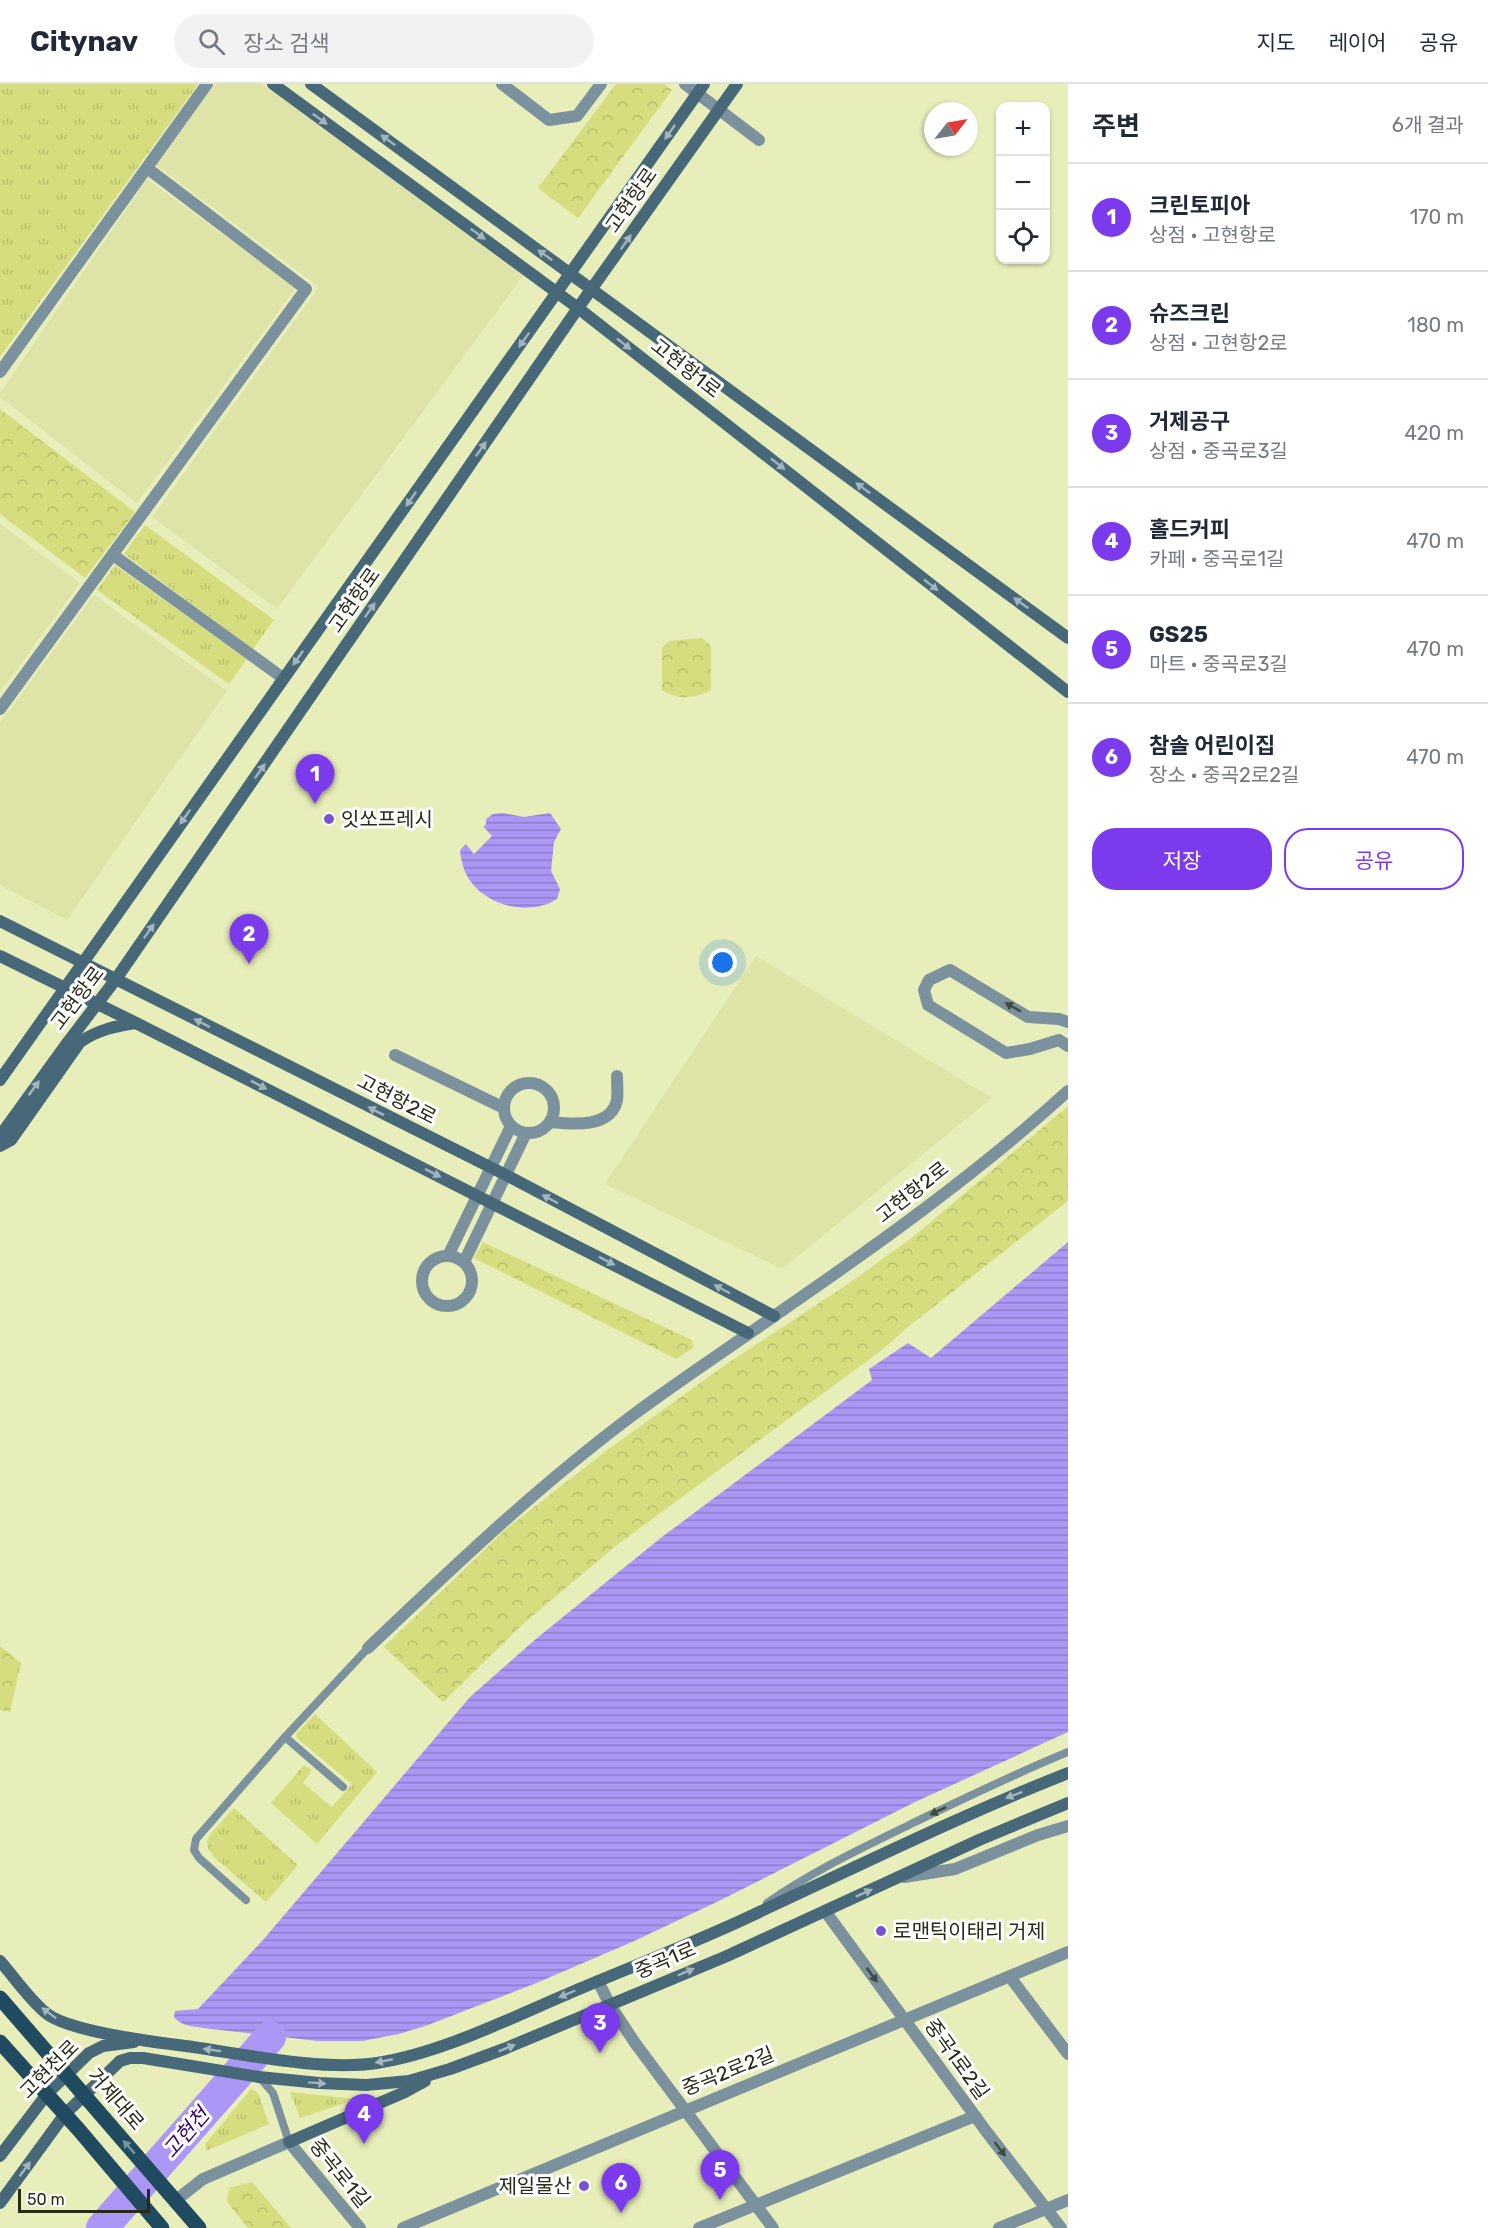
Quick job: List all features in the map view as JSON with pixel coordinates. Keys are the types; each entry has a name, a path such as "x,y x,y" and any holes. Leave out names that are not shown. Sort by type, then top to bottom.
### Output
{"main road":[{"name":"거제대로","path":"0,1998 199,2228"},
{"path":"0,2042 162,2228"}],"street":[{"path":"0,372 207,84"},
{"name":"고현항1로","path":"273,84 558,292 1068,692"},
{"name":"고현항1로","path":"311,84 1068,638"},
{"path":"502,84 549,120 578,116 601,84"},
{"path":"685,84 701,89 720,109 759,140"},
{"name":"고현항로","path":"0,1136 64,1046 116,979 578,308 737,84"},
{"name":"고현항로","path":"0,1080 701,89"},
{"path":"0,709 306,289 147,168"},
{"path":"113,555 283,678"},
{"name":"고현항2로","path":"0,921 506,1176 774,1316"},
{"path":"0,956 748,1333"},
{"path":"1068,1022 1059,1019 1028,1017 950,970 929,980 924,990 928,1005 1006,1053 1030,1049 1059,1040 1068,1046"},
{"path":"0,1146 11,1140 80,1042 112,1027 136,1023"},
{"path":"395,1055 504,1108"},
{"path":"550,1122 589,1123 607,1117 617,1102 617,1076"},
{"path":"533,1083 548,1091 552,1098 554,1114 550,1122 538,1132 526,1133 511,1126 505,1116 504,1108 509,1092 516,1086 533,1083"},
{"name":"고현항2로","path":"368,1648 514,1511 633,1415 897,1230 1068,1092"},
{"path":"447,1256 511,1126"},
{"path":"464,1262 526,1133"},
{"path":"447,1256 464,1262 472,1278 468,1294 456,1304 440,1305 427,1296 422,1281 428,1264 434,1259 447,1256"},
{"name":"중곡1로","path":"145,2040 345,2065 376,2063 431,2050 751,1916 890,1849 1068,1773"},
{"name":"중곡1로","path":"90,2100 120,2061 130,2058 143,2058 259,2077 319,2083 366,2085 409,2081 441,2072 504,2049 727,1956 979,1840 1068,1803"},
{"path":"897,1878 955,1869 1038,1835 1068,1826"},
{"name":"중곡1로2길","path":"825,1911 1060,2228"},
{"name":"중곡2로2길","path":"403,2228 685,2109 1068,1952"},
{"path":"0,1961 48,2015 84,2028 145,2040"},
{"path":"1010,1977 1068,2054"},
{"path":"598,1981 609,2005 635,2043 773,2228"},
{"name":"고현천로","path":"0,2156 47,2094 89,2054 103,2046 145,2040"},
{"path":"175,2201 203,2179 405,2092 441,2072"},
{"path":"0,2203 65,2114 90,2100"},
{"path":"699,2228 975,2116"},
{"name":"중곡로1길","path":"289,2142 360,2228"},
{"path":"999,2228 1068,2200"}],"lane":[{"path":"246,1900 199,1858 194,1847 203,1830 368,1648"},
{"path":"285,1737 343,1787"},
{"path":"751,1916 795,1884 846,1857 968,1796 1068,1752"},
{"path":"259,2077 273,2093 289,2142"}],"shaded area":[{"path":"215,84 262,84 523,276 277,609 152,517 319,287 156,165"},
{"path":"147,179 296,288 137,503 0,397 0,393"},
{"path":"0,524 80,583 0,692"},
{"path":"94,595 227,691 67,920 0,885 0,723"},
{"path":"503,813 524,817 550,813 561,829 554,842 551,871 560,889 557,899 535,907 511,906 489,898 479,891 469,878 463,867 460,850 486,824 486,819 493,814"},
{"path":"756,956 992,1098 782,1269 605,1184"},
{"path":"1068,1242 1068,1732 915,1802 721,1900 632,1942 534,1984 428,2025 399,2034 362,2041 318,2041 195,2027 183,2024 174,2017 175,2011 198,2009 263,1940 470,1697 537,1638 662,1537 872,1380 869,1369 908,1343 931,1358"}],"green space":[{"path":"0,84 198,84 0,357"},
{"path":"616,84 664,84 672,90 578,218 538,188"},
{"path":"0,409 135,512 85,578 0,514"},
{"path":"145,525 274,620 253,649 124,554"},
{"path":"115,565 247,659 229,684 97,590"},
{"path":"702,638 711,646 711,690 699,695 680,697 662,690 662,648 669,641"},
{"path":"1068,1106 1068,1201 882,1350 617,1545 524,1623 443,1702 384,1647 505,1530 606,1451 725,1365 848,1284 913,1237"},
{"path":"483,1242 692,1340 693,1348 676,1359 474,1258"},
{"path":"0,1646 21,1663 10,1712 0,1710"},
{"path":"315,1714 377,1772 317,1844 271,1803 304,1765 312,1770 303,1783 332,1807 352,1784 297,1738 296,1734"},
{"path":"234,1808 298,1865 266,1902 214,1857 208,1848 207,1841 212,1832"},
{"path":"251,2089 258,2093 269,2124 206,2151 206,2143"},
{"path":"290,2092 357,2099 300,2118"},
{"path":"252,2182 291,2228 248,2228 227,2202 229,2188"}],"pier":[{"path":"481,824 492,836 474,854 464,842"}],"waterway":[{"name":"고현천","path":"102,2228 270,2037"}],"place":[{"name":"크린토피아","path":"315,804"},
{"name":"잇쏘프레시","path":"329,819"},
{"name":"슈즈크린","path":"249,964"},
{"name":"로맨틱이태리 거제","path":"881,1931"},
{"name":"거제공구","path":"600,2053"},
{"name":"홀드커피","path":"364,2144"},
{"name":"제일물산","path":"584,2186"},
{"name":"GS25","path":"720,2200"},
{"name":"참솔 어린이집","path":"621,2213"}]}
